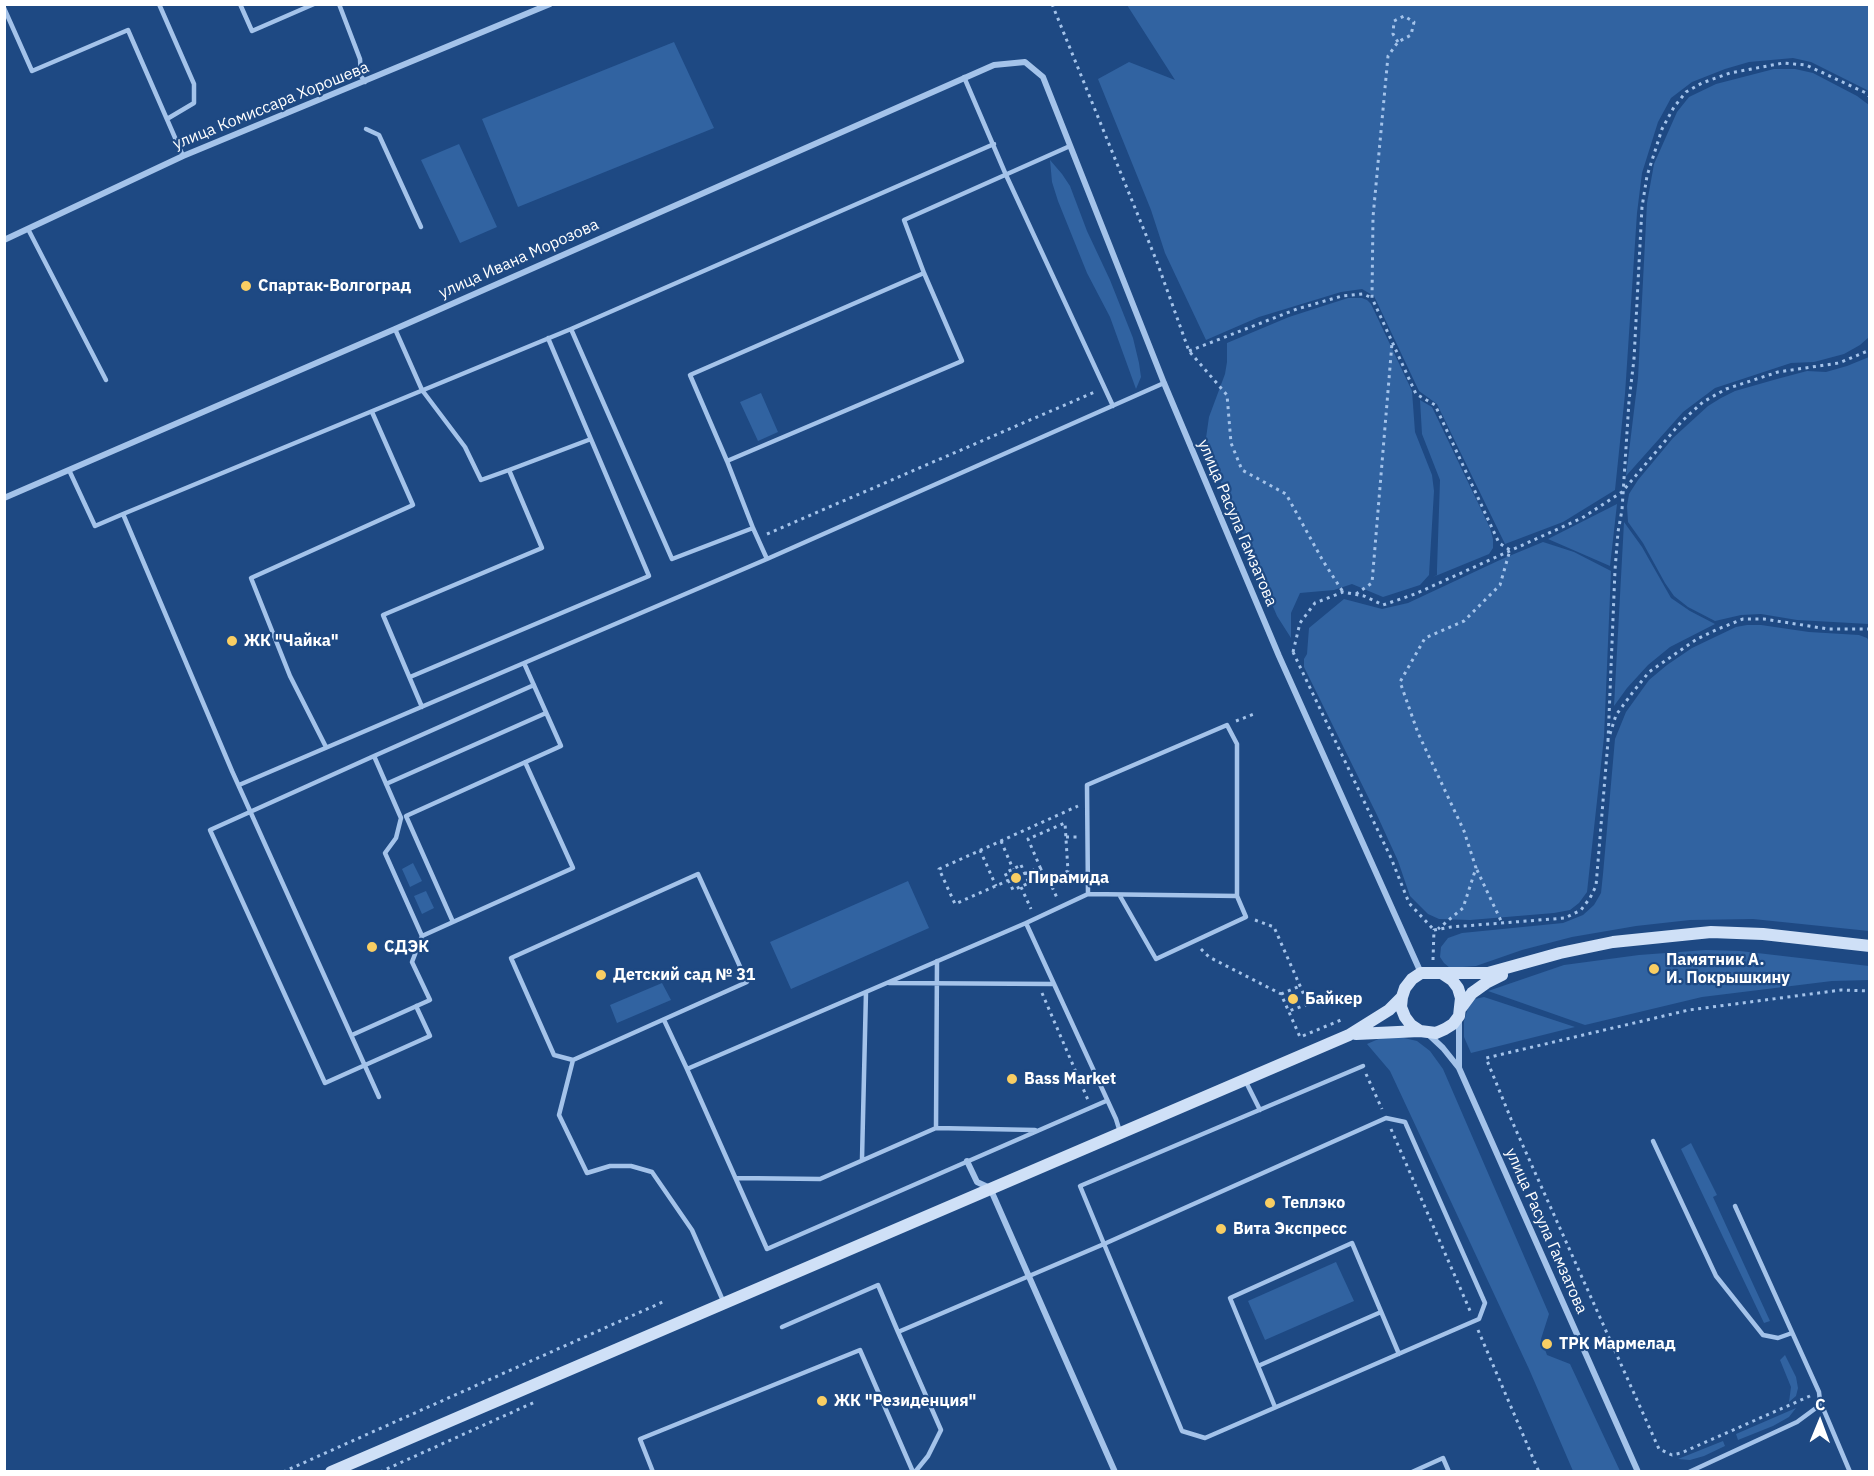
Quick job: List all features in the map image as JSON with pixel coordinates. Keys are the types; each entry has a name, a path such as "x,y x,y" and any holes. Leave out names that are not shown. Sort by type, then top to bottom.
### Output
{"main road":[{"path":"1423,1032 1411,1025 1405,1017 1401,1007 1402,997 1412,979 1432,973 1488,973 1560,953 1613,942 1711,932 1810,938 1869,946"},
{"path":"1349,1035 1372,1032 1436,1033 1453,1024 1472,993 1486,983 1522,965"},
{"path":"1432,973 1452,980 1458,988 1461,998 1460,1012"},
{"path":"331,1472 1349,1035 1389,1010 1402,997"}],"street":[{"name":"улица Комиссара Хорошева","path":"4,240 183,156 550,4"},
{"name":"улица Ивана Морозова","path":"4,498 395,329 964,77 994,65 1026,62 1042,77"},
{"name":"улица Расула Гамзатова","path":"1042,77 1164,383 1279,656 1432,973"},
{"name":"улица Расула Гамзатова","path":"1459,1068 1460,1012"},
{"name":"улица Расула Гамзатова","path":"1423,1032 1443,1048 1459,1068 1638,1472"},
{"path":"967,1161 977,1182 990,1188 1115,1472"}],"lane":[{"path":"159,4 194,84 194,103 167,119"},
{"path":"240,4 252,31 314,4"},
{"path":"339,4 360,59 361,76 365,82"},
{"path":"4,8 32,71 128,30 183,156"},
{"path":"964,77 1006,175 1113,406"},
{"path":"366,129 379,135 421,227"},
{"path":"69,470 95,526 548,338 994,144"},
{"path":"728,461 962,361 904,220 1070,147"},
{"path":"28,229 106,380"},
{"path":"767,559 728,461 690,375 924,273"},
{"path":"571,328 672,559 753,528"},
{"path":"395,329 422,390 465,447 481,480 591,438"},
{"path":"410,677 649,576 548,338"},
{"path":"239,785 767,559 1164,383"},
{"path":"326,747 290,676 251,578 412,506 372,412"},
{"path":"422,707 383,615 542,548 509,470"},
{"path":"123,514 250,812 379,1097"},
{"path":"422,936 385,853 396,838 404,817 561,746 524,663"},
{"path":"416,1006 430,1036 325,1083 210,830 534,685"},
{"path":"386,784 546,712"},
{"path":"1088,894 1087,785 1227,725 1237,744 1237,896 1246,917 1156,959 1120,896"},
{"path":"374,756 453,922"},
{"path":"352,1035 430,1000 412,962 422,936 573,868 525,762"},
{"path":"698,874 747,982 573,1060 554,1055 512,958 698,874"},
{"path":"687,1069 1088,894 1237,896"},
{"path":"1026,923 1120,1132"},
{"path":"936,1128 937,961"},
{"path":"886,983 1054,984"},
{"path":"862,1159 866,992"},
{"path":"664,1020 767,1249 1106,1101"},
{"path":"573,1060 559,1115 587,1173 610,1166 631,1166 652,1173 692,1230 724,1303"},
{"path":"898,1332 1104,1244 1386,1118 1406,1122 1485,1304 1479,1319 1205,1438 1182,1431 1104,1244 1080,1186 1363,1066"},
{"path":"1245,1079 1260,1110"},
{"path":"736,1178 820,1179 936,1128 1038,1131"},
{"path":"1653,1141 1716,1276 1763,1335 1778,1338 1792,1333"},
{"path":"1735,1206 1819,1392 1820,1401 1850,1472"},
{"path":"1275,1407 1230,1298 1352,1243 1399,1354"},
{"path":"653,1472 640,1439 860,1350 914,1472 928,1456 941,1430 878,1286 782,1327"},
{"path":"1258,1366 1381,1312"},
{"path":"1689,1472 1797,1422 1816,1408 1820,1401"},
{"path":"1412,1472 1443,1458 1449,1472"}],"path":[{"path":"1052,4 1157,262 1189,351 1227,395 1231,443 1242,470 1286,494 1343,592"},
{"path":"1398,42 1393,34 1394,21 1404,16 1414,21 1411,35 1398,42 1388,56 1373,217 1372,298 1416,394 1435,405 1499,543 1510,550"},
{"path":"1869,97 1866,93 1806,65 1783,63 1702,83 1686,92 1674,107 1662,129 1647,177 1642,207 1634,359 1622,492 1622,510 1615,570 1608,741 1596,886 1581,910 1565,918 1436,929 1409,903 1391,858 1293,652 1300,623 1314,603 1343,592 1355,594 1383,605 1415,594 1582,518 1622,492 1675,429 1703,402 1726,389 1778,372 1839,363 1869,350"},
{"path":"1189,351 1297,309 1342,296 1363,294 1372,298"},
{"path":"1355,594 1372,583 1392,341"},
{"path":"758,538 1104,388"},
{"path":"1502,923 1476,868 1464,831 1418,733 1400,682 1425,638 1464,621 1500,585 1510,550"},
{"path":"1608,741 1616,715 1649,672 1696,639 1718,629 1743,620 1764,619 1828,629 1869,629"},
{"path":"1279,656 1293,652"},
{"path":"1227,725 1254,714"},
{"path":"1009,880 955,904 939,868 1087,802"},
{"path":"1042,822 1046,831"},
{"path":"1065,823 1068,871 1046,882 1040,867 1028,839 1065,823"},
{"path":"1001,841 1013,869"},
{"path":"980,850 996,885"},
{"path":"1021,865 1029,883 1013,890 1005,873 1013,869 1021,865"},
{"path":"1025,874 1040,867"},
{"path":"1432,973 1436,929 1463,908 1476,868"},
{"path":"1049,880 1061,906"},
{"path":"1021,886 1035,919"},
{"path":"1246,917 1274,927 1308,1004 1289,1011"},
{"path":"1193,941 1209,957 1281,994 1300,1037 1341,1020 1349,1035"},
{"path":"1038,984 1092,1108"},
{"path":"1281,994 1300,986"},
{"path":"1819,1392 1681,1453 1672,1455 1659,1449 1506,1108 1486,1058 1689,1010 1841,990 1869,991"},
{"path":"1363,1066 1539,1472"},
{"path":"282,1472 665,1301"}],"shaded area":[{"path":"1127,5 1869,5 1869,91 1811,62 1793,58 1749,62 1725,69 1692,82 1671,98 1658,122 1642,173 1637,213 1625,394 1615,490 1563,522 1505,544 1437,404 1419,391 1374,296 1362,289 1341,292 1259,317 1206,340 1165,253 1151,210 1098,79 1129,62 1175,80"},
{"path":"674,42 714,128 518,207 482,119"},
{"path":"1774,69 1795,69 1813,73 1857,96 1869,105 1869,337 1844,354 1814,362 1791,363 1715,388 1683,412 1626,476 1638,378 1647,203 1654,164 1677,112 1689,97 1716,84"},
{"path":"459,144 497,227 460,243 421,160"},
{"path":"1050,160 1070,186 1133,338 1141,377 1136,389 1110,317 1087,273 1058,201 1052,182"},
{"path":"1348,298 1362,298 1371,304 1412,391 1415,432 1432,475 1434,491 1429,575 1420,585 1383,597 1352,584 1334,590 1300,593 1291,613 1291,638 1277,616 1205,445 1209,417 1225,374 1227,343 1289,317"},
{"path":"1869,357 1869,624 1797,620 1761,614 1741,615 1715,621 1688,607 1674,596 1628,522 1629,494 1638,480 1673,438 1708,406 1721,398 1735,391 1777,379 1807,371 1826,372"},
{"path":"761,393 778,432 758,441 740,402"},
{"path":"1420,400 1432,407 1490,528 1493,539 1493,548 1489,554 1433,577 1437,575 1440,480 1422,434"},
{"path":"1617,504 1610,566 1548,539"},
{"path":"1624,522 1642,547 1671,598 1715,624 1670,647 1648,665 1614,706"},
{"path":"1543,542 1574,552 1611,571 1604,737 1587,892 1570,910 1554,913 1470,920 1439,919 1428,914 1410,896 1398,861 1377,815 1304,667 1309,628 1344,599 1382,609 1408,603"},
{"path":"1747,625 1859,635 1869,641 1869,931 1753,919 1690,920 1572,937 1522,950 1476,966 1450,968 1444,963 1440,957 1441,947 1448,938 1462,933 1563,923 1583,915 1594,905 1601,893 1615,739 1626,712 1649,680 1667,665 1692,648 1736,627"},
{"path":"413,863 422,881 410,887 402,869"},
{"path":"908,881 929,928 791,989 770,942"},
{"path":"426,891 434,908 422,914 414,896"},
{"path":"1706,950 1740,951 1869,966 1869,980 1832,981 1702,997 1585,1025 1488,991 1564,965 1639,955"},
{"path":"662,983 671,1000 617,1023 610,1005"},
{"path":"1484,997 1575,1027 1471,1053 1464,1037 1464,1021 1468,1008 1475,999"},
{"path":"1383,1037 1400,1037 1417,1041 1430,1051 1443,1069 1549,1314 1541,1339 1547,1355 1570,1364 1620,1471 1573,1471 1529,1369 1390,1071 1367,1044"},
{"path":"1691,1143 1717,1195 1713,1197 1770,1321 1764,1323 1681,1149"},
{"path":"1336,1262 1354,1301 1265,1340 1248,1301"},
{"path":"1785,1355 1796,1377 1798,1388 1796,1396 1789,1402 1791,1387 1780,1360"},
{"path":"1796,1408 1789,1417 1773,1426 1738,1440 1736,1434"},
{"path":"1723,1441 1725,1446 1704,1456 1690,1460 1678,1459"}],"place":[{"name":"Спартак-Волгоград","path":"246,286"},
{"name":"ЖК \"Чайка\"","path":"232,641"},
{"name":"Пирамида","path":"1016,878"},
{"name":"СДЭК","path":"372,947"},
{"name":"Памятник А. И. Покрышкину","path":"1654,969"},
{"name":"Детский сад № 31","path":"601,975"},
{"name":"Байкер","path":"1293,999"},
{"name":"Bass Market","path":"1012,1079"},
{"name":"Теплэко","path":"1270,1203"},
{"name":"Вита Экспресс","path":"1221,1229"},
{"name":"ТРК Мармелад","path":"1547,1344"},
{"name":"ЖК \"Резиденция\"","path":"822,1401"}]}
